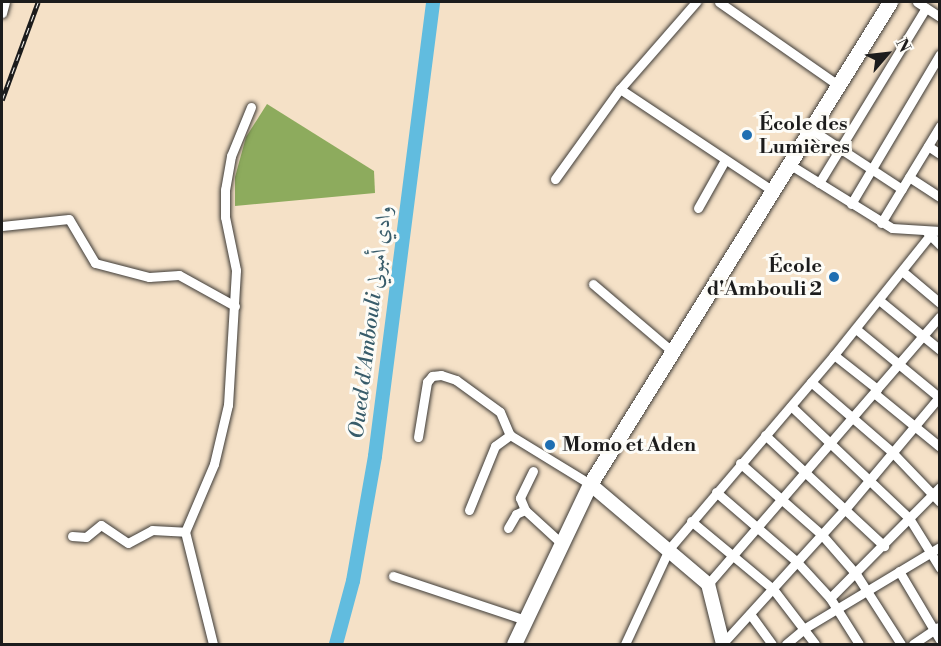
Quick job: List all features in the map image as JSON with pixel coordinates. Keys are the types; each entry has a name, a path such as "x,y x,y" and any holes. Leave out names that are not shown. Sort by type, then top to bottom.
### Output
{"main road":[{"path":"514,645 590,484 774,191 809,128 890,2"}],"street":[{"path":"2,13 5,2"},
{"path":"555,179 620,89 696,2"},
{"path":"719,2 838,85"},
{"path":"917,2 939,17"},
{"path":"819,183 926,8"},
{"path":"851,204 874,169 939,54"},
{"path":"620,89 774,191"},
{"path":"213,645 184,532 214,464 228,405 236,270 225,217 225,190 231,156 251,107"},
{"path":"882,223 939,126"},
{"path":"809,128 903,189"},
{"path":"928,146 939,153"},
{"path":"698,208 725,160"},
{"path":"789,164 882,223 905,232 939,231"},
{"path":"909,177 939,195"},
{"path":"2,226 69,219 95,263 149,277 179,275 235,306"},
{"path":"928,233 939,245"},
{"path":"626,645 669,549 691,520 856,329 902,271 928,233"},
{"path":"902,271 939,303"},
{"path":"593,284 674,353"},
{"path":"879,300 939,350"},
{"path":"708,584 782,501 939,316"},
{"path":"723,644 846,508 939,397 856,329"},
{"path":"834,355 915,423 939,447"},
{"path":"418,437 427,382 432,376 441,375 456,380 500,412 510,435 590,484 708,584 723,644"},
{"path":"811,382 936,490 939,502"},
{"path":"790,406 909,518 939,568"},
{"path":"469,510 495,446 510,435"},
{"path":"765,435 846,508 884,546"},
{"path":"740,463 822,535 856,574 901,645"},
{"path":"533,471 520,495 525,510 561,543"},
{"path":"830,598 884,546 936,490"},
{"path":"716,492 797,562 830,598 859,645"},
{"path":"508,528 516,514 525,510"},
{"path":"691,520 773,589 805,628 815,645"},
{"path":"72,536 86,537 101,525 128,543 152,530 184,532"},
{"path":"786,645 805,628 939,547"},
{"path":"899,571 937,628 939,640"},
{"path":"393,576 525,620"},
{"path":"750,614 772,645"},
{"path":"913,645 937,628"}],"green space":[{"path":"267,104 374,171 375,193 235,206 235,177 246,137"}],"waterway":[{"name":"Oued d'Ambouli وادي أمبولي","path":"336,644 353,581 375,456 433,2"}],"railway":[{"path":"2,100 38,2"}],"place":[{"name":"École des Lumières","path":"747,135"},
{"name":"École d'Ambouli 2","path":"834,277"},
{"name":"Momo et Aden","path":"550,445"}]}
